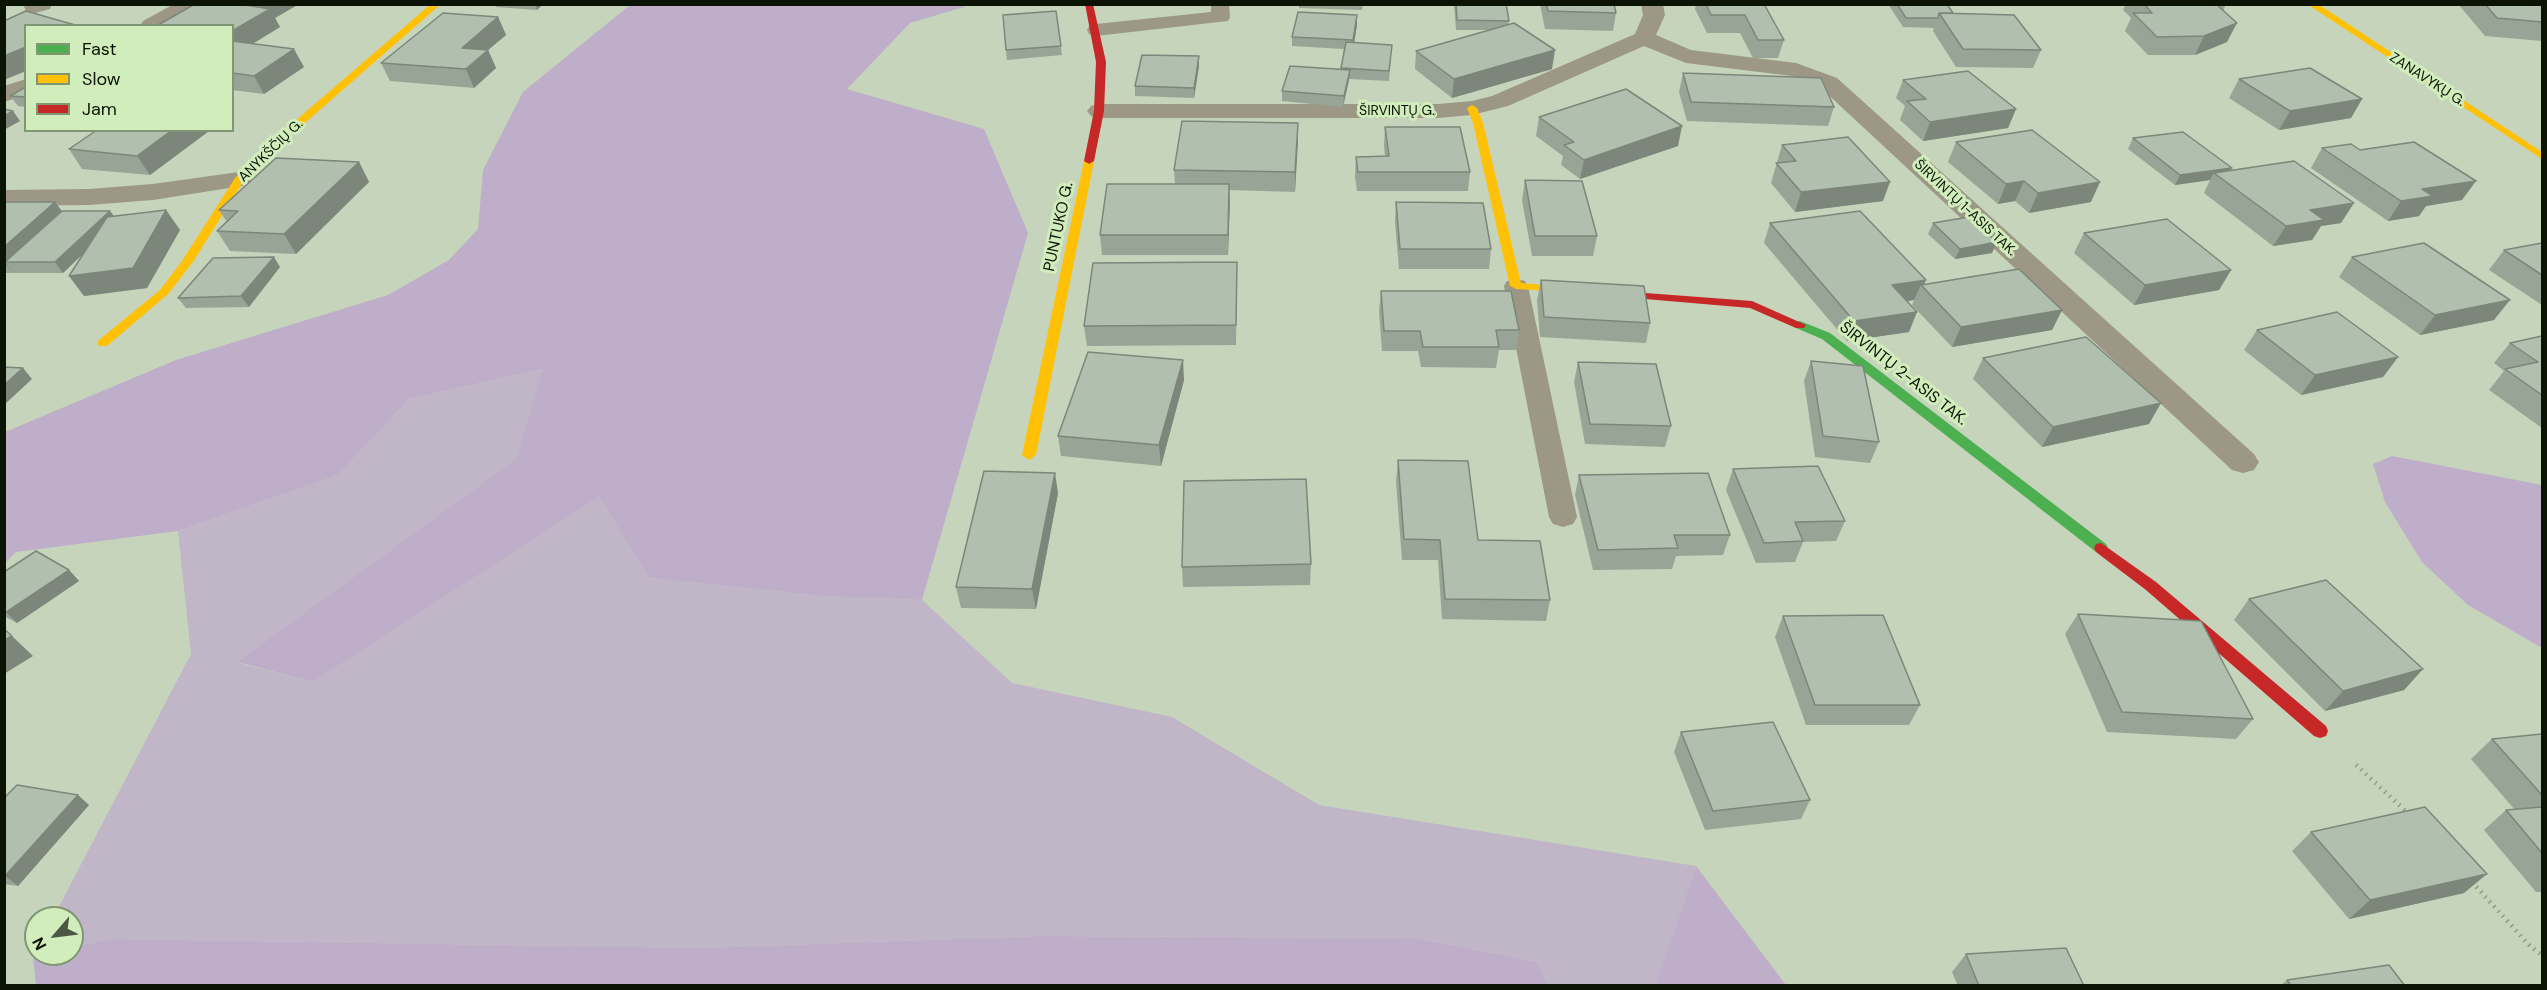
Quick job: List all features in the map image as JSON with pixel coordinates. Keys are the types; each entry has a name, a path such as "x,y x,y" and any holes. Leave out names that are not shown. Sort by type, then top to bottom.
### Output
{"street":[{"path":"155,24 190,4"},
{"name":"ANYKŠČIŲ G.","path":"103,343 164,292 187,262 239,180 270,148 437,4"},
{"name":"PUNTUKO G.","path":"1029,455 1099,111 1101,62 1089,4"},
{"path":"1644,38 1654,15 1652,4"},
{"name":"ZANAVYKŲ G.","path":"2311,4 2542,156"},
{"name":"ŠIRVINTŲ G.","path":"1099,111 1438,111 1472,108 1500,101 1644,38"},
{"name":"ŠIRVINTŲ 1-ASIS TAK.","path":"1644,38 1686,56 1796,70 1829,83 2243,462"},
{"path":"4,95 24,87"},
{"path":"1472,108 1478,123 1516,286"},
{"path":"4,198 89,197 153,192 239,180"},
{"name":"ŠIRVINTŲ 2-ASIS TAK.","path":"1516,286 1752,305 1826,336 2151,586 2320,731"}],"lane":[{"path":"1096,30 1221,17 1220,4"},
{"path":"1516,286 1563,517"}],"path":[{"path":"2320,731 2414,820"},
{"path":"2468,879 2530,946 2542,955"}],"shaded area":[{"path":"630,5 965,5 910,23 847,89 984,129 1028,233 922,600 822,596 649,578 599,497 313,682 238,662 516,459 543,369 409,399 338,475 178,531 16,552 5,563 5,432 176,360 388,295 449,260 478,229 483,170 523,92"},
{"path":"544,369 516,459 239,663 313,682 599,497 649,578 822,596 922,600 1012,683 1172,717 1319,805 1696,866 1656,986 1548,985 1537,962 1416,938 1039,936 702,948 112,939 84,945 84,906 59,906 191,654 178,531 338,475 409,399"},
{"path":"2392,456 2542,485 2542,648 2468,605 2422,562 2385,502 2373,464"},
{"path":"1696,866 1786,985 1656,985"},
{"path":"1039,936 1416,938 1537,962 1548,985 36,986 34,966 84,966 84,945 112,939 702,948"}],"building":[{"path":"195,4 239,4 270,9 234,30 234,24 160,24"},
{"path":"1456,4 1506,4 1509,21 1457,20"},
{"path":"1546,4 1614,4 1616,13 1548,11"},
{"path":"1706,4 1764,4 1784,40 1758,40 1745,15 1711,15"},
{"path":"1897,4 1947,4 1953,13 1939,13 1938,18 1906,18"},
{"path":"2144,4 2216,4 2237,23 2204,36 2157,37 2133,13 2152,13"},
{"path":"2485,4 2542,4 2542,22 2497,18"},
{"path":"26,11 72,24 24,24 24,48 4,56 4,21"},
{"path":"1056,11 1061,46 1006,50 1003,15"},
{"path":"1298,12 1357,15 1353,40 1292,37"},
{"path":"443,13 498,17 462,48 488,50 466,69 381,63"},
{"path":"1939,13 2014,15 2041,50 1963,49"},
{"path":"1514,23 1555,50 1454,79 1416,51"},
{"path":"234,41 294,49 254,76 234,73"},
{"path":"1346,42 1392,45 1389,71 1341,68"},
{"path":"1142,55 1199,56 1194,88 1135,86"},
{"path":"1290,66 1350,70 1344,96 1282,91"},
{"path":"2310,68 2362,99 2290,111 2239,79"},
{"path":"1968,71 2016,109 1930,122 1907,101 1926,99 1903,80"},
{"path":"1683,73 1821,78 1834,107 1691,102"},
{"path":"24,88 24,97 10,96"},
{"path":"1626,89 1682,126 1584,160 1564,145 1574,142 1539,117"},
{"path":"4,109 13,111 4,116"},
{"path":"1182,121 1298,123 1295,172 1174,170"},
{"path":"1385,127 1460,127 1470,172 1358,172 1356,157 1389,156"},
{"path":"2032,130 2100,182 2038,193 2024,181 2006,184 1956,142"},
{"path":"94,132 169,132 137,156 69,149"},
{"path":"2183,132 2232,168 2180,175 2133,138"},
{"path":"1848,137 1890,182 1801,192 1776,163 1796,161 1782,145"},
{"path":"2414,142 2476,181 2422,189 2433,196 2401,201 2322,148 2351,144 2360,150"},
{"path":"276,158 359,162 284,234 217,231 238,211 219,210"},
{"path":"2294,161 2354,203 2310,210 2324,220 2286,226 2214,173"},
{"path":"1525,180 1582,181 1597,236 1535,236"},
{"path":"1107,184 1229,184 1228,235 1100,235"},
{"path":"4,202 55,202 4,247"},
{"path":"1396,202 1483,203 1491,249 1400,249"},
{"path":"166,210 133,268 69,276 107,217"},
{"path":"62,211 110,211 55,262 5,262"},
{"path":"1860,211 1926,280 1892,285 1917,312 1854,321 1770,223"},
{"path":"1969,217 1997,242 1960,249 1933,223"},
{"path":"2167,219 2231,270 2145,285 2084,233"},
{"path":"2424,243 2510,300 2435,315 2352,257"},
{"path":"2542,243 2542,275 2504,250"},
{"path":"274,257 241,296 178,298 213,258"},
{"path":"1237,262 1236,325 1084,326 1093,263"},
{"path":"2019,269 2062,310 1961,327 1921,285"},
{"path":"1541,280 1644,286 1650,323 1544,317"},
{"path":"1381,291 1511,291 1519,330 1496,330 1499,347 1423,347 1420,331 1384,331"},
{"path":"2337,312 2398,357 2315,375 2257,330"},
{"path":"2542,336 2542,395 2505,369 2538,362 2510,343"},
{"path":"2086,337 2161,403 2053,427 1983,358"},
{"path":"1088,352 1183,360 1159,445 1058,436"},
{"path":"1811,361 1863,366 1879,442 1823,436"},
{"path":"1578,362 1656,364 1671,426 1590,424"},
{"path":"4,367 23,368 4,385"},
{"path":"1398,460 1468,461 1478,540 1540,541 1550,600 1445,599 1440,540 1404,539"},
{"path":"1818,466 1845,521 1795,522 1803,541 1764,543 1733,469"},
{"path":"984,471 1055,473 1032,589 956,587"},
{"path":"1708,473 1730,535 1674,535 1678,548 1598,550 1579,475"},
{"path":"1306,479 1311,564 1182,567 1184,481"},
{"path":"36,551 69,570 6,612 4,611 4,572"},
{"path":"2326,580 2423,669 2343,691 2249,599"},
{"path":"2078,614 2201,621 2253,719 2122,712"},
{"path":"1883,615 1920,705 1815,705 1783,616"},
{"path":"4,629 12,636 4,640"},
{"path":"1773,722 1810,800 1713,811 1681,732"},
{"path":"2542,734 2542,795 2492,739"},
{"path":"17,785 78,795 5,876 4,798"},
{"path":"2425,807 2487,874 2370,900 2311,832"},
{"path":"2542,807 2542,853 2506,810"},
{"path":"2066,948 2084,986 1979,986 1966,954"},
{"path":"2389,965 2405,986 2291,986 2287,980"}],"traffic: fast":[{"path":"1800,325 1826,336 2101,548"}],"traffic: slow":[{"path":"103,343 164,292 187,262 239,180 270,148 437,4"},
{"path":"2311,4 2542,156"},
{"path":"1472,108 1478,123 1516,286 1579,291"},
{"path":"1029,455 1089,161"}],"traffic: jam":[{"path":"1089,4 1101,62 1099,111 1089,161"},
{"path":"1579,291 1752,305 1800,325"},
{"path":"2101,548 2151,586 2320,731"}]}
